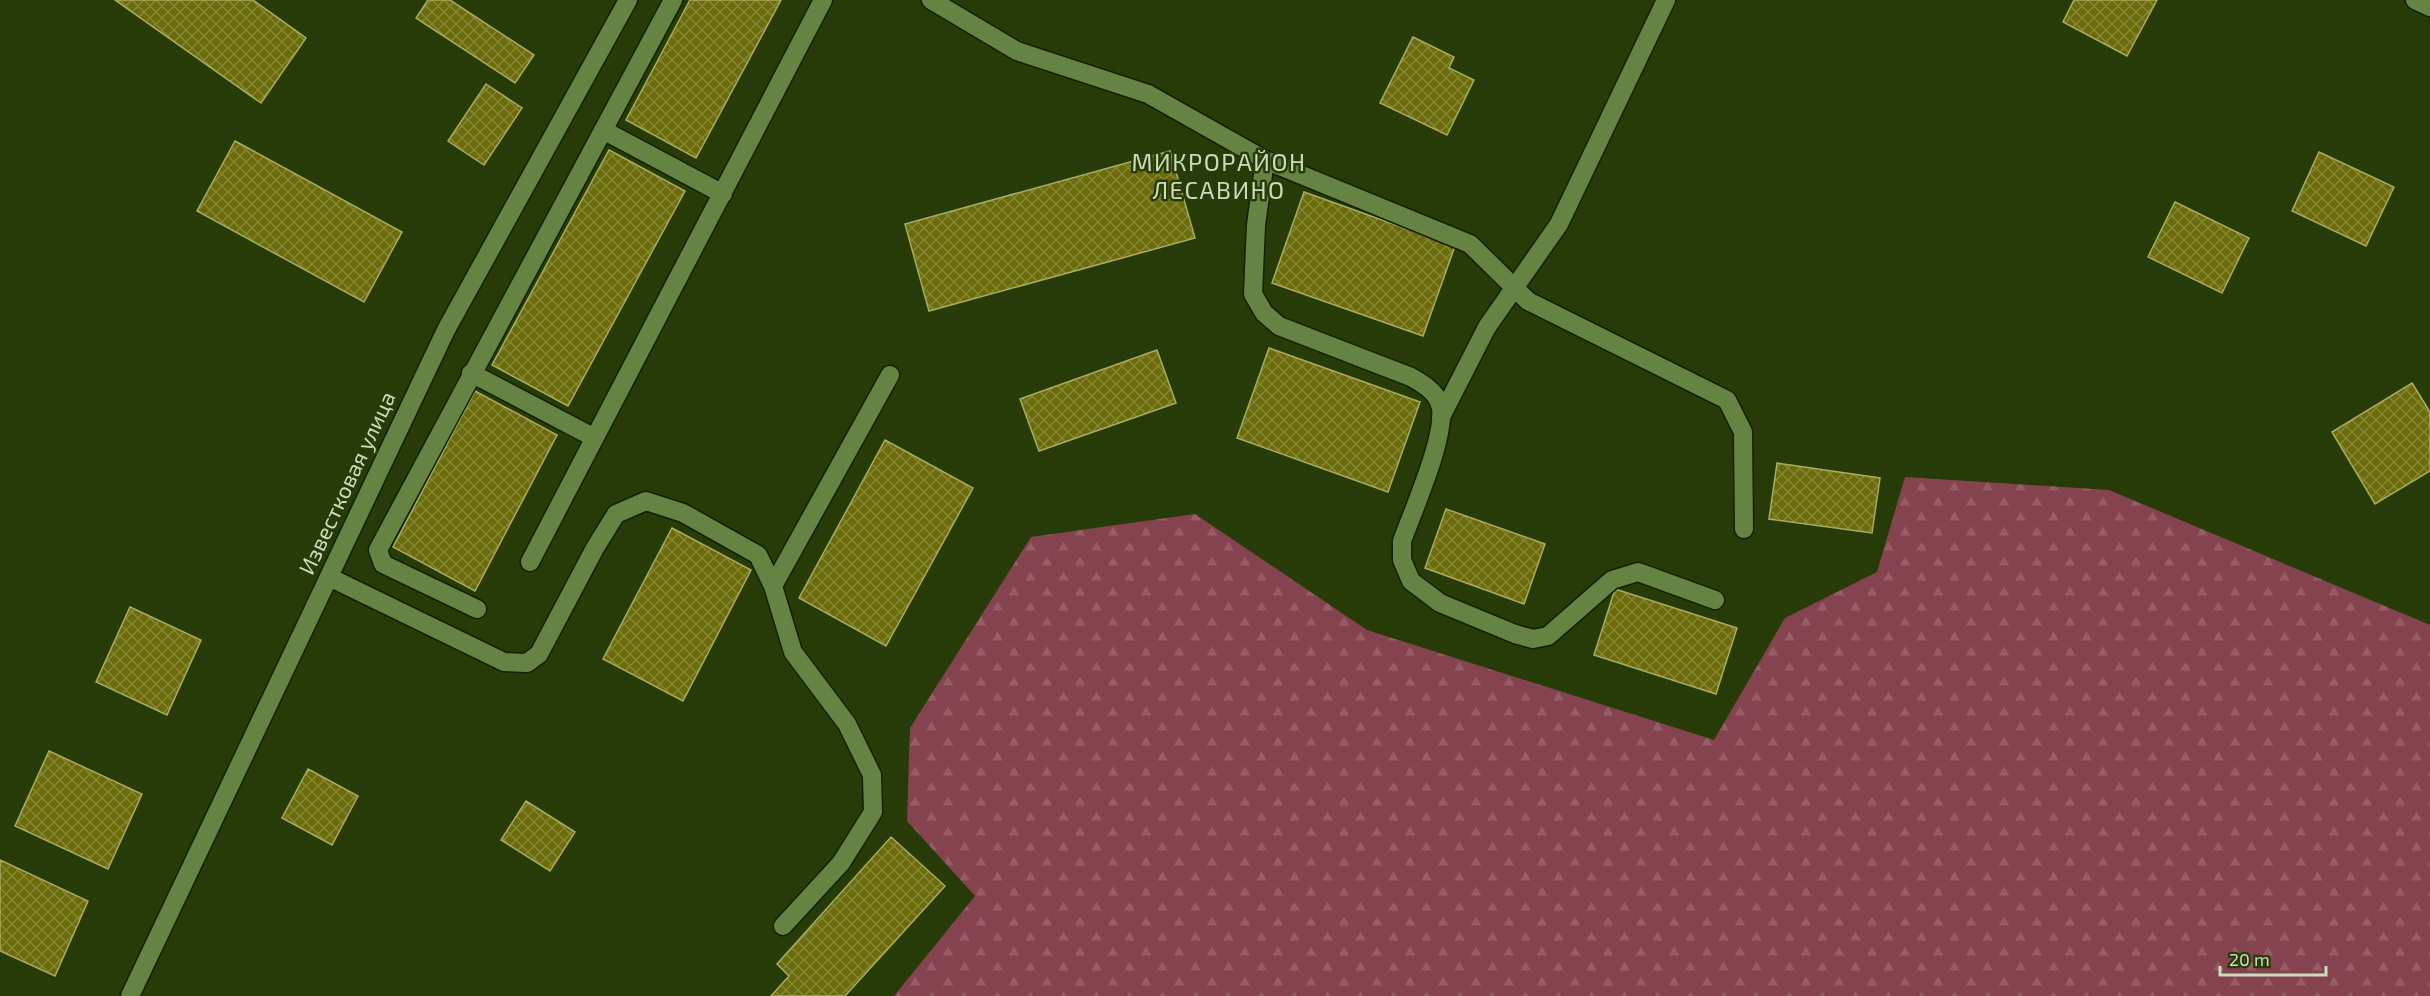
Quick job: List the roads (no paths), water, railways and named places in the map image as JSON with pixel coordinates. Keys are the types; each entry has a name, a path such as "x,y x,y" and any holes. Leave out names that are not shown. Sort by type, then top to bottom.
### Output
{"lane":[{"name":"Известковая улица","path":"130,996 446,330 628,0"},
{"path":"477,609 383,564 378,550 673,0"},
{"path":"530,562 593,437 723,194 823,0"},
{"path":"931,0 1017,51 1148,94 1265,160 1470,244 1528,301 1727,400 1743,432 1744,529"},
{"path":"1441,417 1487,327 1559,224 1666,0"},
{"path":"2415,0 2430,7"},
{"path":"603,130 723,194"},
{"path":"1265,160 1256,225 1253,294 1264,313 1278,326 1411,377 1427,387 1440,402 1441,433 1402,540 1402,560 1411,581 1440,603 1515,634 1533,639 1548,636 1612,580 1638,572 1715,600"},
{"path":"471,373 593,437"},
{"path":"773,586 890,375"},
{"path":"329,577 504,662 527,663 539,654 595,548 616,514 646,501 683,513 758,555 773,586 793,652 847,724 872,775 873,812 841,863 783,926"}],"district":[{"name":"МИКРОРАЙОН ЛЕСАВИНО","path":"1219,177"}]}
